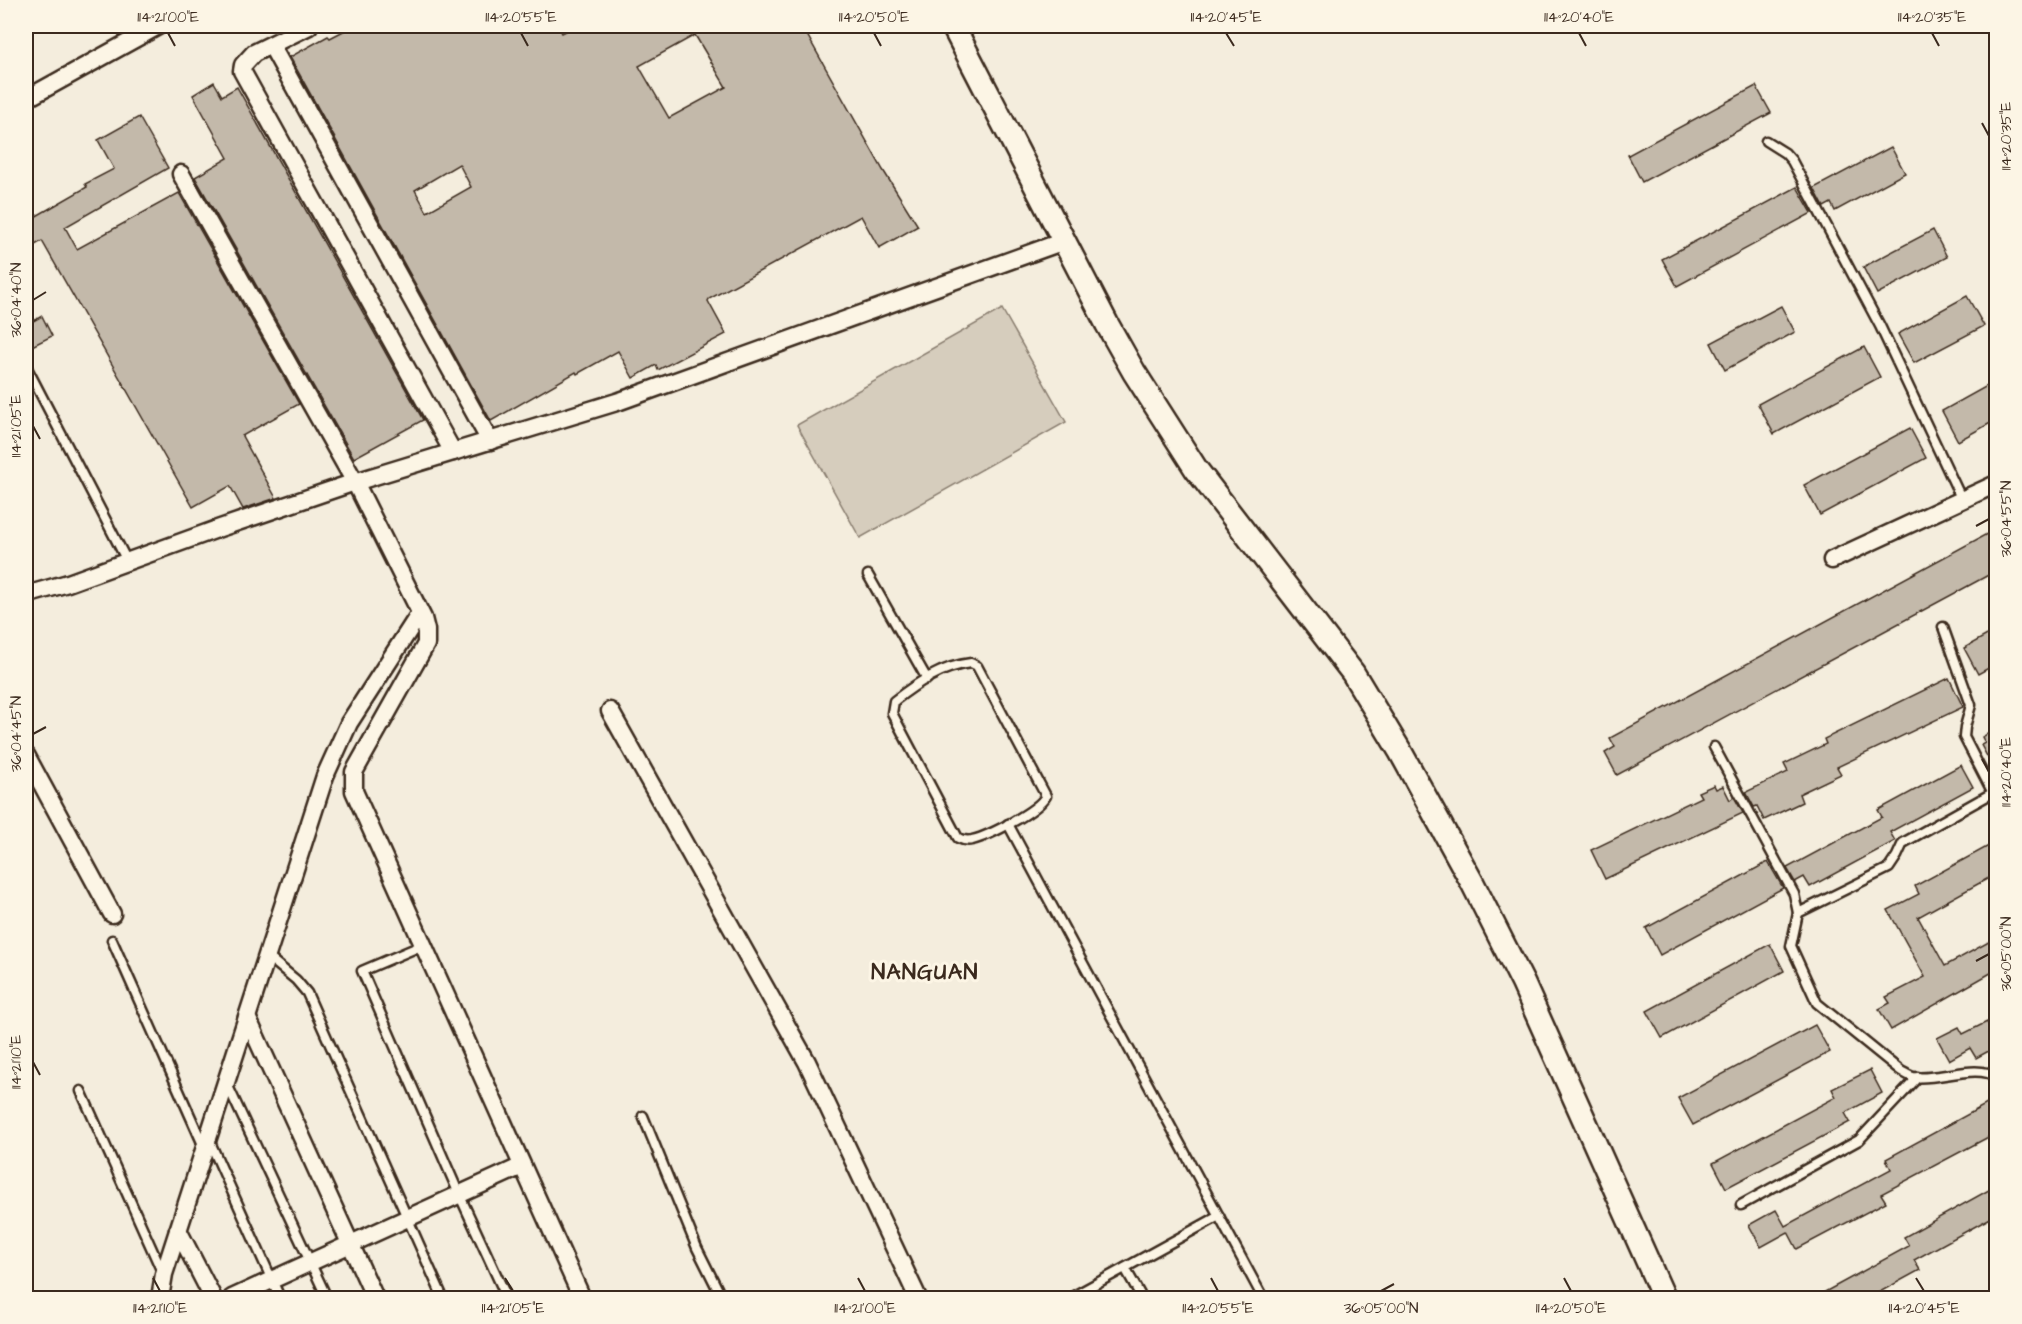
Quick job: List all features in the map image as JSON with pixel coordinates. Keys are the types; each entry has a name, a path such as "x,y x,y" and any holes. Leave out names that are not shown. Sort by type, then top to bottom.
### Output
{"street":[{"path":"26,99 158,26"},
{"path":"309,26 248,58 242,71 453,452"},
{"path":"953,26 1134,372 1196,469 1353,673 1400,751 1473,884 1523,983 1664,1299"},
{"path":"271,45 490,441"},
{"path":"181,174 355,482 420,612 426,630 426,644 354,772 354,791 582,1299"},
{"path":"26,595 68,583 355,482 620,401 1064,241"},
{"path":"1832,560 1996,484"},
{"path":"160,1299 164,1274 325,776 349,723 420,612"},
{"path":"610,711 807,1062 918,1299"},
{"path":"26,755 111,914"},
{"path":"325,776 353,782"},
{"path":"247,1017 375,1299"},
{"path":"231,1299 522,1166"},
{"path":"178,1230 213,1299"}],"lane":[{"path":"1766,141 1785,153 1792,161 1880,326 1962,500"},
{"path":"26,366 127,561"},
{"path":"868,575 927,679"},
{"path":"1798,913 1889,868 1903,843 1995,794 1965,737 1965,727 1971,705 1943,627"},
{"path":"971,663 977,666 1046,796 1037,806 1008,824 971,840 958,838 892,713 894,701 911,687 957,664 971,663"},
{"path":"1714,747 1794,894 1798,913 1791,946 1817,1004 1911,1077 1979,1072 1996,1077"},
{"path":"1008,824 1263,1299"},
{"path":"112,940 280,1299"},
{"path":"423,945 362,971 507,1299"},
{"path":"267,956 296,980 307,993 442,1299"},
{"path":"1741,1205 1859,1140 1918,1077"},
{"path":"226,1082 327,1299"},
{"path":"81,1092 164,1274"},
{"path":"643,1116 696,1248 722,1299"},
{"path":"1070,1299 1219,1216"},
{"path":"1125,1268 1142,1299"}],"shaded area":[{"path":"1002,309 1066,422 860,538 797,425"}],"building":[{"path":"353,26 558,26 562,33 576,26 802,26 883,170 918,226 879,248 861,216 709,299 726,334 658,370 656,365 633,378 618,351 577,374 576,372 491,421 290,57 328,36 330,38","holes":["695,35 726,87 669,118 639,66","459,164 471,187 427,212 415,190"]},
{"path":"214,82 222,96 237,87 423,420 354,458 195,177 228,158 193,95"},
{"path":"1756,86 1771,113 1642,182 1628,155"},
{"path":"139,117 168,168 65,227 77,249 179,193 299,404 242,436 276,498 243,509 230,486 193,507 42,241 26,250 26,222 87,187 85,184 114,169 98,140"},
{"path":"1891,147 1905,173 1835,211 1831,203 1824,207 1814,188"},
{"path":"1797,187 1812,213 1677,286 1662,259"},
{"path":"1933,230 1947,257 1877,294 1863,267"},
{"path":"1967,296 1984,326 1914,363 1898,334"},
{"path":"1781,306 1795,332 1725,370 1711,343"},
{"path":"42,316 52,336 26,349 26,325"},
{"path":"1864,347 1880,377 1774,434 1758,404"},
{"path":"1996,381 1996,420 1958,441 1942,411"},
{"path":"1910,428 1926,458 1820,515 1804,485"},
{"path":"1996,529 1996,571 1617,775 1605,753 1615,747 1610,738"},
{"path":"1996,630 1996,664 1978,674 1964,648"},
{"path":"1949,678 1963,707 1837,767 1841,774 1799,794 1802,802 1764,820 1757,806 1754,807 1746,792 1788,772 1784,764 1826,744 1824,739"},
{"path":"1996,729 1996,773 1981,745 1985,743 1982,737"},
{"path":"1961,765 1973,787 1890,832 1895,841 1810,887 1804,877 1795,882 1787,868 1882,817 1878,810"},
{"path":"1714,785 1716,789 1723,786 1730,800 1734,797 1743,813 1605,879 1591,850 1701,797 1698,792"},
{"path":"1996,842 1996,874 1918,917 1945,966 1996,938 1996,970 1891,1030 1879,1009 1890,1003 1886,997 1925,977 1888,910 1919,894 1915,886"},
{"path":"1768,862 1783,888 1660,955 1646,928"},
{"path":"1770,944 1784,971 1662,1038 1647,1011"},
{"path":"1987,1022 1996,1040 1996,1047 1976,1058 1970,1048 1949,1060 1937,1038 1959,1027 1963,1034"},
{"path":"1815,1025 1830,1052 1693,1125 1678,1098"},
{"path":"1870,1070 1882,1093 1845,1113 1850,1122 1726,1188 1713,1163 1836,1097 1832,1089"},
{"path":"1996,1099 1996,1133 1881,1194 1886,1202 1797,1249 1788,1232 1761,1247 1749,1225 1776,1210 1785,1226 1891,1169 1886,1159"},
{"path":"1996,1186 1996,1215 1914,1260 1920,1270 1867,1299 1812,1299 1909,1246 1904,1237"}],"district":[{"name":"NANGUAN","path":"925,972"}]}
